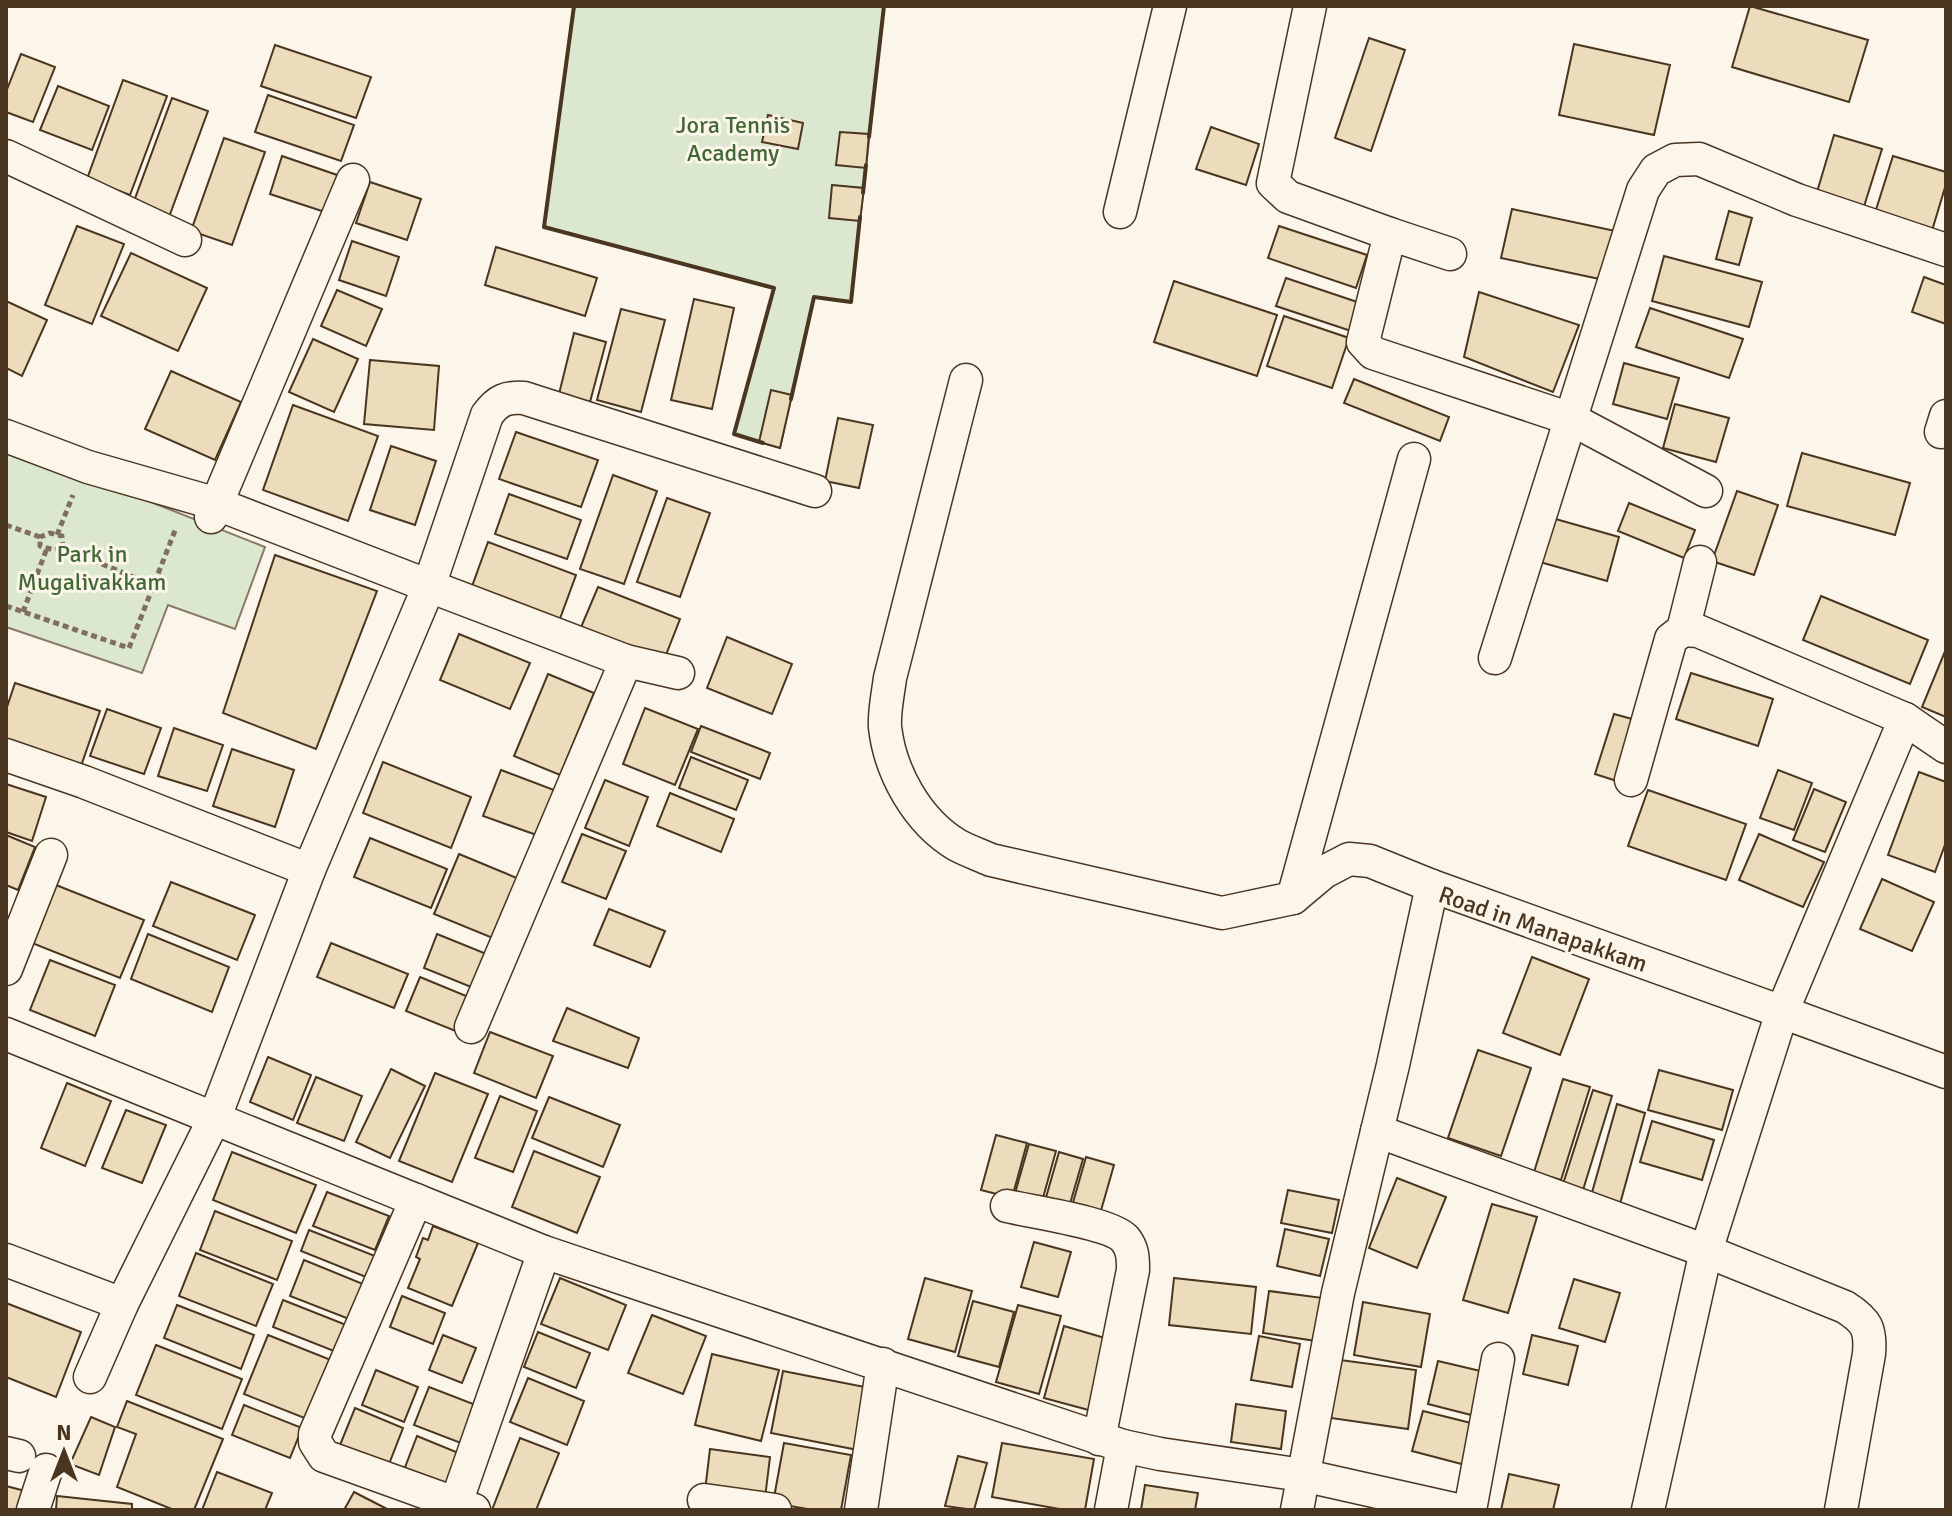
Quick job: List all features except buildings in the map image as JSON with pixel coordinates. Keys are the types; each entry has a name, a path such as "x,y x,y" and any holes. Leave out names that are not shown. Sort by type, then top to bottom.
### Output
{"street":[{"path":"1120,212 1170,6"},
{"path":"1310,6 1273,183 1288,197 1450,254"},
{"path":"6,156 185,240"},
{"path":"1495,658 1643,190 1656,170 1675,160 1699,159 1797,200 1946,250"},
{"path":"214,510 353,180"},
{"path":"1390,234 1365,328 1363,342 1373,353 1571,419 1706,491"},
{"path":"966,380 890,678 885,724 891,757 903,786 926,818 956,844 991,860 1222,913 1293,898 1324,872 1349,859 1370,861 1432,886"},
{"path":"90,1377 122,1304 215,1117 309,870 429,586 487,415 496,402 511,397 524,398 815,491"},
{"path":"6,436 429,586 626,661 678,673"},
{"path":"1293,898 1414,459"},
{"path":"1631,780 1671,639 1683,630 1700,562"},
{"path":"1683,630 1698,631 1905,719 1946,747"},
{"path":"471,1027 626,661"},
{"path":"1648,1510 1706,1251 1782,1012 1905,719"},
{"path":"6,755 84,782 309,870"},
{"path":"6,969 51,855"},
{"name":"Road in Manapakkam","path":"1297,1510 1338,1293 1432,886 1946,1072"},
{"path":"6,1034 544,1252 1111,1443 1160,1454 1302,1475 1458,1510"},
{"path":"1377,1131 1706,1251 1845,1307 1863,1318 1870,1336 1869,1354 1841,1510"},
{"path":"416,1200 315,1434 315,1442 324,1456 465,1507 544,1252"},
{"path":"1007,1206 1109,1229 1124,1238 1133,1254 1111,1443 1111,1510"},
{"path":"6,1260 122,1304"},
{"path":"1470,1510 1498,1359"},
{"path":"861,1510 883,1364"},
{"path":"23,1460 33,1510"},
{"path":"704,1500 775,1510"}],"path":[{"path":"57,535 76,486 88,467"},
{"path":"6,525 40,537 50,533 62,536 63,548"},
{"path":"6,606 129,648 177,525"},
{"path":"40,537 40,546 63,548 155,586"},
{"path":"23,612 47,548"}],"green space":[{"name":"Jora Tennis Academy","path":"574,6 884,6 851,302 814,297 780,448 734,434 774,288 544,227"},
{"name":"Park in Mugalivakkam","path":"6,445 265,547 235,629 168,605 142,673 6,627"}],"wall":[{"path":"574,6 544,227 774,288 734,434 763,443"},
{"path":"869,137 884,6"},
{"path":"863,193 866,165"},
{"path":"791,399 814,297 851,302 860,217"}]}
